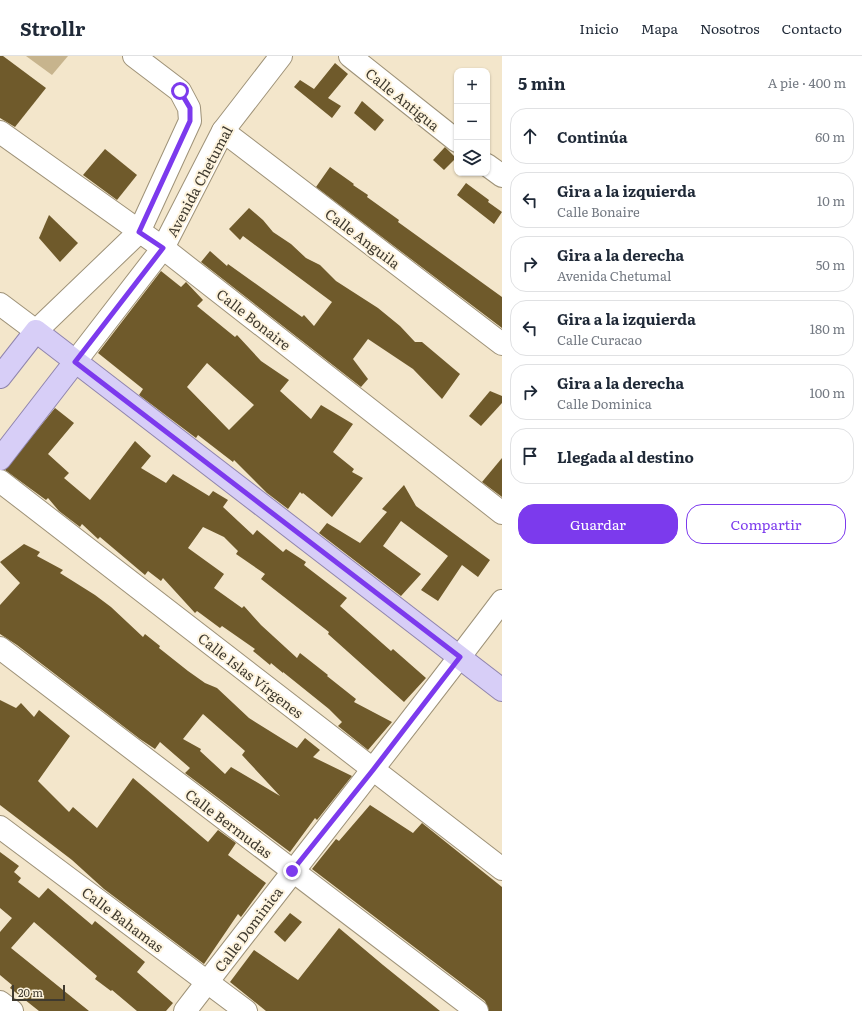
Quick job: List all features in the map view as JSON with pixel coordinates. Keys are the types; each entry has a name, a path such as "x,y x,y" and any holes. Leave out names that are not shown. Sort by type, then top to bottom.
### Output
{"main road":[{"path":"0,377 36,331 502,690"},
{"name":"Avenida Chetumal","path":"0,459 75,362"}],"street":[{"path":"0,304 36,331 139,232 190,121 190,108 180,91 134,56"},
{"name":"Avenida Chetumal","path":"75,362 163,248 224,131 281,56"},
{"name":"Calle Antigua","path":"350,56 456,140"},
{"name":"Calle Anguila","path":"224,131 502,344"},
{"name":"Calle Bonaire","path":"0,132 163,248 502,513"},
{"path":"490,167 502,176"},
{"name":"Calle Islas Vírgenes","path":"0,481 502,869"},
{"name":"Calle Dominica","path":"185,1011 502,602"},
{"name":"Calle Bermudas","path":"0,648 477,1011"},
{"name":"Calle Bahamas","path":"0,827 246,1011"},
{"path":"0,1002 12,1011"}],"shaded area":[{"path":"26,56 68,56 52,75"}],"building":[{"path":"0,56 3,56 46,88 15,127 0,118"},
{"path":"335,63 348,74 328,98 341,106 332,118 294,87 300,80 314,89"},
{"path":"362,101 384,120 375,131 354,113"},
{"path":"445,147 454,156 454,160 444,170 433,160"},
{"path":"105,149 137,175 117,200 83,175"},
{"path":"330,167 368,195 367,197 399,220 398,222 502,297 502,328 316,187"},
{"path":"466,183 502,212 494,224 457,195"},
{"path":"249,208 263,220 273,232 291,244 306,258 320,265 336,281 378,308 400,326 415,342 422,342 460,374 442,399 413,369 368,339 353,359 368,379 361,387 201,262 210,251 227,266 228,264 302,317 304,315 314,326 332,302 243,236 240,240 229,229"},
{"path":"49,215 78,243 60,262 39,238"},
{"path":"161,271 181,287 186,282 203,300 197,306 235,337 237,335 261,361 289,380 280,391 311,419 321,405 353,424 333,452 354,469 352,472 363,478 332,517 300,492 288,509 267,493 234,460 233,462 198,435 196,438 139,395 143,389 98,353","holes":["207,363 254,405 229,430 187,387"]},
{"path":"490,391 502,396 502,403 481,426 469,416"},
{"path":"55,408 74,423 48,454 69,473 64,478 90,500 135,441 151,456 141,468 166,483 173,474 209,496 213,491 228,500 223,507 253,535 257,530 283,552 286,549 306,562 304,565 347,598 340,606 391,651 393,649 426,678 404,702 328,634 329,632 261,579 265,574 236,554 238,551 224,537 203,527 188,548 224,574 214,588 242,608 244,606 261,625 297,658 300,653 356,699 354,702 392,722 368,750 338,726 342,722 329,709 271,663 270,665 253,651 255,649 222,626 220,628 197,611 195,613 163,578 161,581 148,571 145,575 100,537 98,539 82,524 80,527 59,511 48,498 46,500 5,470"},
{"path":"502,458 502,497 482,482"},
{"path":"404,485 416,506 490,560 478,577 462,565 438,601 421,590 448,556 401,521 383,546 421,574 401,596 319,533 327,523 360,543 387,512 382,509"},
{"path":"24,544 40,552 37,556 63,570 60,573 111,607 143,637 145,634 160,646 159,648 188,671 205,683 217,688 249,718 297,748 305,738 320,750 313,757 352,776 317,820 315,818 290,852 185,773 190,768 160,742 155,749 140,739 17,645 0,634 0,605 20,583 0,562","holes":["203,714 245,751 242,755 280,796 231,767 225,774 200,751 201,749 183,739"]},
{"path":"0,700 16,708 21,703 34,717 39,710 70,736 38,781 69,812 73,807 97,828 133,778 208,842 218,830 236,843 228,855 266,883 241,917 238,914 204,964 104,889 72,860 0,805"},
{"path":"370,805 413,833 422,823 502,887 502,1011 489,1011 485,1001 312,869 336,839 339,841"},
{"path":"0,852 19,866 14,872 21,878 18,882 39,898 48,888 92,925 95,921 145,962 137,972 173,1003 166,1011 137,1011 112,990 111,991 95,979 97,976 34,922 11,948 89,1011 39,1011 10,988 12,985 0,975 0,932 12,918 0,908"},
{"path":"290,913 302,922 285,942 274,932"},
{"path":"339,928 440,1011 266,1011 230,982 254,950 298,980"}],"route":[{"path":"180,91 190,108 190,121 139,232 163,248 75,362 460,657 373,770 292,871"}]}
